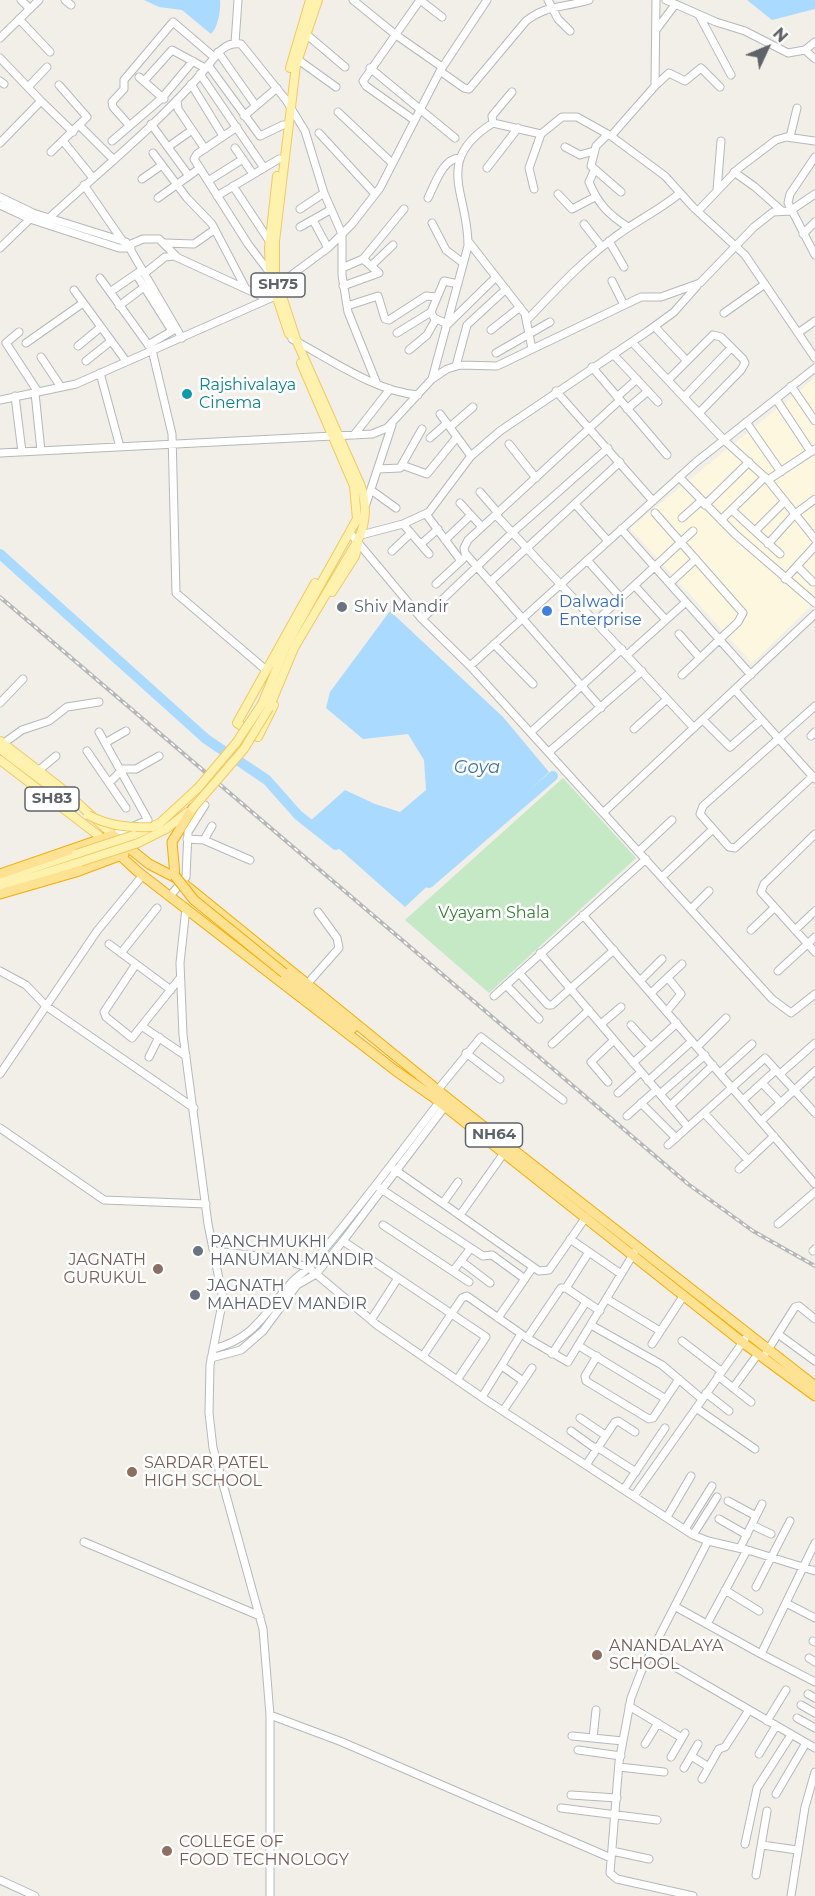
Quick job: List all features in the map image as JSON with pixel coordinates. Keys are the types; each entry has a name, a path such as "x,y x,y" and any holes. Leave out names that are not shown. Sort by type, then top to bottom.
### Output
{"highway":[{"path":"193,808 172,842 173,867 178,881 194,900 379,1052 393,1061 403,1063"},
{"path":"0,874 113,835"},
{"name":"NH64","path":"113,835 149,864 183,883 308,983 403,1063 504,1153 586,1217 635,1251 684,1295 745,1338"},
{"name":"NH64","path":"102,839 143,875 396,1071 441,1098 815,1396"},
{"path":"0,894 76,872 132,851"},
{"name":"NH64","path":"763,1354 815,1386"}],"main road":[{"name":"SH75","path":"276,293 275,241 292,57 310,0"},
{"name":"SH75","path":"0,887 152,827 180,806 198,788 266,706 286,646 357,519 354,486 294,340 270,273 270,242 283,124 297,59 318,0"},
{"name":"SH75","path":"0,879 145,840 180,820 244,749 294,648 360,537 366,504 334,436"},
{"path":"349,536 335,549 237,723 258,737 266,724 297,650 355,556 360,537"},
{"path":"1,744 88,814 103,823 152,827"},
{"name":"SH83","path":"1,744 38,771 113,835"},
{"name":"SH83","path":"0,760 102,839"}],"street":[{"path":"21,0 30,9"},
{"path":"0,38 39,0"},
{"path":"235,43 238,0"},
{"path":"353,0 464,88 469,89 526,21 549,3 589,0"},
{"path":"414,120 364,84 364,78 420,0 442,17"},
{"path":"150,347 182,338 276,293 342,234 375,194 441,69 485,3 476,0"},
{"path":"655,86 656,0"},
{"path":"666,0 674,6 745,31 788,53 805,50 815,42"},
{"path":"549,3 570,32"},
{"path":"656,30 674,6"},
{"path":"699,15 731,75"},
{"path":"19,19 51,52"},
{"path":"129,125 112,107 112,102 124,89 123,80 173,22 216,54 256,106"},
{"path":"306,34 345,67"},
{"path":"49,218 171,106 216,54 235,43"},
{"path":"235,43 246,48 277,88 288,103 310,145 330,210 342,234 343,286 347,306 377,384"},
{"path":"171,106 141,79 172,50 204,69 260,136 283,124"},
{"path":"805,50 815,59"},
{"path":"0,58 73,132"},
{"path":"297,59 336,87"},
{"path":"112,141 162,98 193,61"},
{"path":"28,86 47,67"},
{"path":"370,68 421,107 455,138"},
{"path":"621,192 594,171 591,161 594,151 655,86 669,73 685,81 700,68 720,87"},
{"path":"204,69 237,127 264,168"},
{"path":"191,84 223,136"},
{"path":"51,152 80,126 87,115 58,85"},
{"path":"244,116 277,88"},
{"path":"493,123 492,116 512,92"},
{"path":"177,100 178,110 205,149"},
{"path":"0,142 41,101"},
{"path":"790,137 797,108"},
{"path":"338,112 392,163"},
{"path":"534,189 529,168 541,134 562,117 577,117 609,136 664,176 736,245 815,358"},
{"path":"493,123 541,134"},
{"path":"432,379 444,325 458,284 468,241 457,177 460,158 493,123"},
{"path":"151,124 189,176"},
{"path":"80,126 113,159"},
{"path":"237,127 195,156 217,196 270,273"},
{"path":"487,168 518,128"},
{"path":"168,147 192,130"},
{"path":"319,133 375,194"},
{"path":"698,211 734,172 776,140 790,137 815,141"},
{"path":"63,141 93,178"},
{"path":"717,190 721,141"},
{"path":"565,147 580,155 594,151"},
{"path":"235,148 254,174"},
{"path":"153,153 212,224 246,289"},
{"path":"786,211 789,194 815,157"},
{"path":"428,198 451,159 460,158"},
{"path":"208,181 243,159"},
{"path":"217,196 279,159"},
{"path":"142,179 162,165"},
{"path":"158,198 200,168"},
{"path":"594,171 590,182 605,212 628,227"},
{"path":"734,172 786,211 815,255"},
{"path":"84,185 144,271 182,338"},
{"path":"233,186 270,242"},
{"path":"300,209 324,193"},
{"path":"527,320 609,241 628,227 662,208 680,193"},
{"path":"558,194 572,209 596,196"},
{"path":"349,536 360,537 403,524 426,514 471,456 500,431 674,312 736,245 773,212 786,211 815,194"},
{"path":"0,197 33,216 49,218 127,245"},
{"path":"0,205 119,248 152,238 165,243 194,244 211,232"},
{"path":"342,268 363,259 404,209"},
{"path":"300,227 330,210"},
{"path":"0,248 33,216"},
{"path":"313,220 328,248"},
{"path":"803,234 815,222"},
{"path":"432,223 446,250 463,263"},
{"path":"584,224 602,247"},
{"path":"468,241 520,307 527,320 532,349"},
{"path":"609,241 624,267"},
{"path":"165,243 179,258"},
{"path":"372,265 393,245"},
{"path":"110,292 165,257 179,258 246,289 276,293"},
{"path":"343,286 378,275 379,272 363,259"},
{"path":"0,400 61,387 100,373 126,362 172,331 136,274"},
{"path":"444,325 496,277"},
{"path":"100,278 150,347 172,444 176,593 268,667"},
{"path":"397,333 431,312 446,280 458,284"},
{"path":"612,281 624,305"},
{"path":"0,453 372,434 392,422 432,379 447,369 456,366 497,366 641,297 661,297 678,293 700,283"},
{"path":"724,313 765,284"},
{"path":"120,306 144,287"},
{"path":"456,366 467,325 506,289"},
{"path":"74,290 126,362"},
{"path":"347,306 378,297 385,319 389,320 426,296 437,297"},
{"path":"26,344 83,303"},
{"path":"491,330 520,307"},
{"path":"431,312 444,325"},
{"path":"409,350 427,335 436,319"},
{"path":"798,333 815,321"},
{"path":"496,353 550,322"},
{"path":"78,346 101,327"},
{"path":"655,327 687,361"},
{"path":"19,332 6,343 36,393 41,451"},
{"path":"668,380 713,335 720,337 743,359 744,367 699,413"},
{"path":"294,340 377,384 418,395"},
{"path":"86,360 111,341"},
{"path":"632,342 724,440 766,479 815,539"},
{"path":"684,397 731,348"},
{"path":"613,354 658,402"},
{"path":"41,357 61,387"},
{"path":"592,367 667,454"},
{"path":"470,666 679,477 815,368"},
{"path":"100,373 120,447"},
{"path":"436,584 463,558 465,544 591,428 637,379"},
{"path":"791,386 814,417"},
{"path":"354,435 390,389"},
{"path":"556,391 653,501"},
{"path":"627,409 648,391"},
{"path":"15,396 22,452"},
{"path":"721,520 766,479 781,472 813,450 776,399"},
{"path":"430,438 473,407"},
{"path":"440,414 471,456"},
{"path":"366,504 392,422"},
{"path":"746,422 781,472"},
{"path":"378,469 396,470 402,465 422,429"},
{"path":"402,465 427,474 457,437"},
{"path":"509,444 536,478"},
{"path":"422,619 476,566 608,448"},
{"path":"490,582 620,462"},
{"path":"682,518 703,503 749,462"},
{"path":"679,477 721,520 785,579 815,603"},
{"path":"371,490 396,508"},
{"path":"480,492 513,532 694,728"},
{"path":"768,544 795,514 815,499"},
{"path":"755,531 785,501"},
{"path":"460,503 482,527"},
{"path":"575,504 608,541"},
{"path":"733,511 780,554"},
{"path":"656,513 743,613 738,622 682,675"},
{"path":"426,514 445,540 463,558 476,566 601,708"},
{"path":"445,540 471,515"},
{"path":"403,524 429,554"},
{"path":"421,544 438,529"},
{"path":"621,529 751,675"},
{"path":"596,621 693,531"},
{"path":"392,552 411,533"},
{"path":"360,537 422,619 470,666 786,1012 795,1012 815,994"},
{"path":"785,579 815,546"},
{"path":"670,583 696,559"},
{"path":"587,560 621,598"},
{"path":"797,566 813,582"},
{"path":"635,586 666,620"},
{"path":"627,655 686,602"},
{"path":"604,812 815,614"},
{"path":"680,634 700,658"},
{"path":"494,644 532,684"},
{"path":"531,732 622,649"},
{"path":"549,752 642,671"},
{"path":"0,703 23,679"},
{"path":"735,690 761,720 778,738 814,778 735,848 729,847 700,814 700,808 778,738 815,706"},
{"path":"634,729 668,699"},
{"path":"1,744 22,730 49,721 67,706 99,702"},
{"path":"703,720 730,747 761,720"},
{"path":"105,742 126,731"},
{"path":"99,732 148,820 113,835"},
{"path":"87,751 126,808"},
{"path":"38,771 56,756"},
{"path":"109,783 121,770 136,769 159,756"},
{"path":"170,896 186,877 187,840 191,824 205,805"},
{"path":"639,851 672,820"},
{"path":"204,840 212,826"},
{"path":"662,877 713,829"},
{"path":"814,838 762,888 763,896 815,952"},
{"path":"187,840 204,840 250,860"},
{"path":"494,996 646,859"},
{"path":"0,1074 97,931 143,875"},
{"path":"691,909 709,891"},
{"path":"122,953 157,908"},
{"path":"186,908 181,978 186,1056 206,1204 223,1299 211,1358 209,1413 213,1448 260,1616 270,1715 270,1896"},
{"path":"752,930 774,908"},
{"path":"795,930 815,911"},
{"path":"308,983 339,948 337,938 318,912"},
{"path":"583,915 815,1184"},
{"path":"778,972 815,937"},
{"path":"109,944 171,990"},
{"path":"519,973 550,1006 614,950"},
{"path":"540,953 688,1127"},
{"path":"640,981 662,959"},
{"path":"136,964 104,1014 132,1038 181,978"},
{"path":"651,993 682,964"},
{"path":"0,971 26,985 46,1006 194,1108"},
{"path":"666,1011 681,994 668,978"},
{"path":"506,985 539,1019"},
{"path":"600,1024 621,1007"},
{"path":"552,1044 589,1010"},
{"path":"648,1081 726,1018"},
{"path":"633,1062 677,1023"},
{"path":"631,1025 651,1047"},
{"path":"143,1026 186,1056"},
{"path":"149,1057 159,1037"},
{"path":"213,1349 231,1344 248,1334 292,1281 309,1268 378,1187 441,1098 466,1053 476,1040 484,1037 563,1100"},
{"path":"608,1082 591,1062 614,1040"},
{"path":"743,1100 815,1043"},
{"path":"720,1073 752,1044"},
{"path":"466,1053 500,1078"},
{"path":"627,1116 705,1055"},
{"path":"668,1145 765,1058 815,1113"},
{"path":"670,1106 713,1065"},
{"path":"761,1120 815,1071"},
{"path":"618,1093 641,1072"},
{"path":"762,1083 780,1103"},
{"path":"641,1103 676,1138"},
{"path":"704,1113 748,1160"},
{"path":"0,1128 104,1200 206,1204"},
{"path":"739,1169 774,1136"},
{"path":"460,1215 504,1153"},
{"path":"393,1168 543,1272 549,1270 586,1217"},
{"path":"443,1203 458,1182"},
{"path":"211,1358 241,1350 264,1331 297,1286 316,1274 343,1241 378,1187"},
{"path":"378,1187 483,1256 492,1255 525,1279"},
{"path":"777,1224 815,1192"},
{"path":"383,1225 469,1282"},
{"path":"570,1239 621,1274"},
{"path":"343,1241 486,1338 457,1380"},
{"path":"453,1271 471,1248"},
{"path":"214,1251 290,1260 309,1268 371,1320 457,1380 693,1535 815,1571"},
{"path":"423,1356 462,1298 467,1296 524,1336 568,1362 635,1251"},
{"path":"482,1397 502,1365 558,1291 566,1288 589,1252"},
{"path":"461,1261 490,1282"},
{"path":"498,1318 533,1267"},
{"path":"371,1320 398,1278"},
{"path":"566,1288 600,1311"},
{"path":"652,1344 684,1295"},
{"path":"607,1299 660,1331"},
{"path":"552,1354 586,1302"},
{"path":"733,1388 763,1354 797,1306 815,1318"},
{"path":"591,1325 642,1353 729,1411"},
{"path":"778,1334 815,1361"},
{"path":"634,1496 745,1338"},
{"path":"682,1341 751,1402"},
{"path":"579,1346 666,1399"},
{"path":"597,1356 585,1376 589,1383 649,1419 653,1418 679,1379"},
{"path":"502,1365 524,1381"},
{"path":"503,1411 532,1368"},
{"path":"696,1408 755,1449"},
{"path":"580,1418 605,1435"},
{"path":"586,1465 613,1424 618,1421 634,1432"},
{"path":"624,1490 665,1428"},
{"path":"571,1431 636,1472"},
{"path":"667,1517 691,1476"},
{"path":"685,1529 712,1486"},
{"path":"693,1535 717,1497"},
{"path":"729,1501 756,1516"},
{"path":"707,1624 725,1590 762,1504"},
{"path":"719,1520 747,1535"},
{"path":"756,1587 790,1521"},
{"path":"752,1524 771,1534"},
{"path":"693,1896 614,1877 610,1873 619,1767 629,1706 651,1653 708,1541"},
{"path":"84,1542 260,1616"},
{"path":"761,1654 815,1543"},
{"path":"725,1590 759,1611"},
{"path":"786,1603 815,1618"},
{"path":"675,1607 815,1682"},
{"path":"651,1653 815,1748"},
{"path":"767,1720 786,1690"},
{"path":"801,1705 815,1713"},
{"path":"629,1706 657,1723 684,1735 671,1757"},
{"path":"593,1738 596,1710"},
{"path":"702,1779 719,1749 725,1747 749,1710"},
{"path":"270,1715 342,1742 612,1854 649,1859"},
{"path":"796,1718 815,1728"},
{"path":"645,1744 657,1723"},
{"path":"759,1754 776,1726"},
{"path":"745,1844 757,1788 791,1735"},
{"path":"572,1736 624,1741"},
{"path":"776,1794 806,1743"},
{"path":"684,1768 698,1744"},
{"path":"578,1750 621,1756"},
{"path":"691,1756 709,1767"},
{"path":"619,1767 664,1772"},
{"path":"791,1896 798,1850 815,1772"},
{"path":"571,1795 617,1798"},
{"path":"561,1808 657,1820"},
{"path":"756,1875 767,1811"},
{"path":"762,1845 798,1850"},
{"path":"0,1880 35,1896"}],"shaded area":[{"path":"815,378 815,602 752,663 630,528"}],"green space":[{"name":"Vyayam Shala","path":"563,778 636,858 489,993 405,920"}],"water":[{"path":"144,0 220,0 216,27 211,34 182,10 159,7"},
{"path":"747,0 815,0 815,9 772,20"},
{"name":"Goya","path":"390,611 503,717 549,772 405,907 309,822 345,790 375,804 400,812 426,790 424,760 408,734 363,739 326,708 330,692"}],"waterway":[{"path":"0,554 206,739 267,780 298,815 336,845"},
{"path":"429,883 553,776"}],"railway":[{"path":"0,597 688,1184 753,1231 815,1266"}],"place":[{"name":"Rajshivalaya Cinema","path":"187,394"},
{"name":"Shiv Mandir","path":"342,607"},
{"name":"Dalwadi Enterprise","path":"547,611"},
{"name":"PANCHMUKHI HANUMAN MANDIR","path":"198,1251"},
{"name":"JAGNATH GURUKUL","path":"158,1269"},
{"name":"JAGNATH MAHADEV MANDIR","path":"195,1295"},
{"name":"SARDAR PATEL HIGH SCHOOL","path":"132,1472"},
{"name":"ANANDALAYA SCHOOL","path":"597,1655"},
{"name":"COLLEGE OF FOOD TECHNOLOGY","path":"167,1851"}]}
